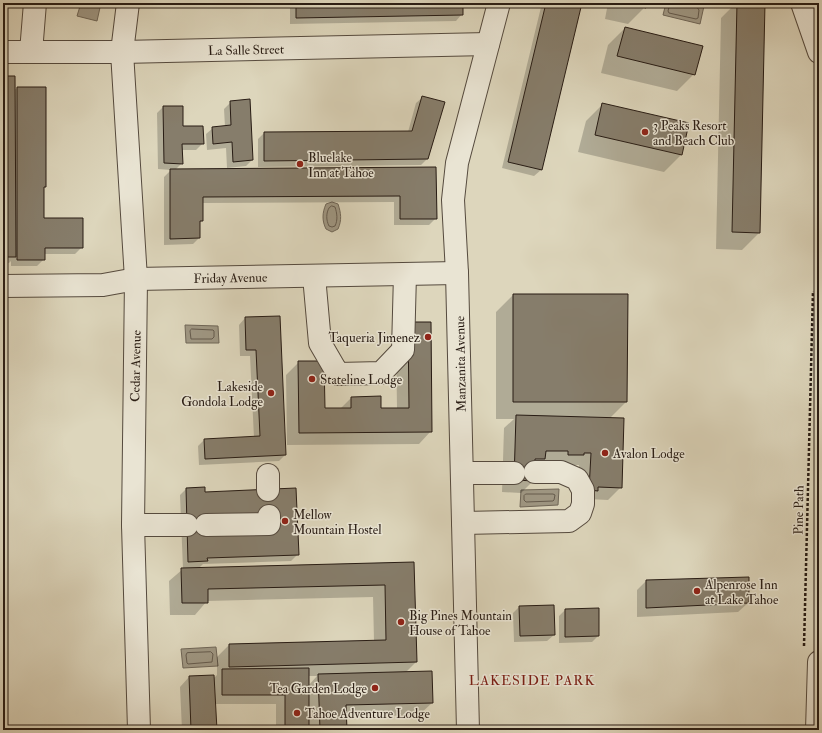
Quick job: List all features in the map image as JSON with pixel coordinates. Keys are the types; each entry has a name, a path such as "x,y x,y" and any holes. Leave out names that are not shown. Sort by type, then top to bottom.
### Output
{"street":[{"path":"32,52 35,3"},
{"name":"Cedar Avenue","path":"128,3 122,52 136,279 133,525 139,730"},
{"name":"Manzanita Avenue","path":"468,730 457,273 453,200 457,163 499,3"},
{"path":"802,3 819,52"},
{"name":"La Salle Street","path":"3,52 122,52 488,44"},
{"name":"Friday Avenue","path":"3,286 103,285 136,279 457,273"},
{"path":"314,276 320,343 338,374 381,373 403,350 405,274"},
{"path":"462,473 561,472 577,479 582,490 583,504 580,513 569,521 463,523"},
{"path":"133,525 269,524 269,516"},
{"path":"812,656 817,730"}],"path":[{"name":"Pine Path","path":"812,656 813,291"}],"water":[{"path":"81,3 101,3 97,21 77,16"},
{"path":"666,3 692,3 704,6 700,24 663,15"},
{"path":"332,202 338,204 341,216 338,229 332,232 326,229 323,217 326,204"},
{"path":"185,325 218,326 219,343 186,343"},
{"path":"559,489 558,505 520,507 521,490"},
{"path":"216,647 218,666 183,668 181,649"}],"building":[{"path":"296,3 463,3 463,15 296,18"},
{"path":"546,3 582,3 542,170 508,162"},
{"path":"626,3 647,3 646,8"},
{"path":"737,3 765,3 760,233 732,232"},
{"path":"625,27 703,46 695,75 617,56"},
{"path":"3,76 15,76 16,257 3,257"},
{"path":"17,87 46,87 46,187 44,187 44,218 83,218 83,248 45,248 45,260 17,260"},
{"path":"422,96 445,102 428,159 264,161 264,132 412,131"},
{"path":"250,99 253,160 233,162 232,142 213,144 212,127 231,125 230,101"},
{"path":"602,103 689,123 682,155 595,135"},
{"path":"163,106 183,106 183,126 203,126 204,144 182,144 183,164 164,163"},
{"path":"436,167 437,219 400,219 400,196 203,197 203,221 200,221 200,238 170,239 170,169"},
{"path":"513,294 628,294 627,402 513,402"},
{"name":"Lakeside Gondola Lodge","path":"280,316 286,455 205,459 204,439 260,436 256,350 246,350 245,317"},
{"name":"Stateline Lodge","path":"408,322 431,322 432,432 299,433 298,361 324,361 325,408 351,408 351,397 381,396 381,408 409,408"},
{"name":"Avalon Lodge","path":"516,415 624,418 622,488 598,487 598,491 589,490 591,453 584,453 584,455 568,455 568,451 546,451 545,459 535,459 535,481 514,480"},
{"name":"Mellow Mountain Hostel","path":"205,487 205,492 296,488 299,555 207,558 208,561 188,562 186,488"},
{"name":"Big Pines Mountain House of Tahoe","path":"414,562 417,662 229,667 229,644 386,640 385,585 208,589 208,603 182,603 181,568"},
{"name":"Alpenrose Inn at Lake Tahoe","path":"749,577 749,603 646,608 646,580"},
{"path":"554,605 555,635 520,636 519,606"},
{"path":"599,608 599,636 565,637 565,609"},
{"name":"Tahoe Adventure Lodge","path":"309,668 309,730 285,730 285,695 222,695 222,669"},
{"name":"Tea Garden Lodge","path":"432,671 433,703 346,705 347,730 320,730 318,674"},
{"path":"214,675 217,730 191,730 189,676"}],"place":[{"name":"3 Peaks Resort and Beach Club","path":"645,132"},
{"name":"Bluelake Inn at Tahoe","path":"300,164"},
{"name":"Taqueria Jimenez","path":"428,337"},
{"name":"Stateline Lodge","path":"312,379"},
{"name":"Lakeside Gondola Lodge","path":"271,393"},
{"name":"Avalon Lodge","path":"605,453"},
{"name":"Mellow Mountain Hostel","path":"285,521"},
{"name":"Alpenrose Inn at Lake Tahoe","path":"697,591"},
{"name":"Big Pines Mountain House of Tahoe","path":"401,622"},
{"name":"Tea Garden Lodge","path":"375,688"},
{"name":"Tahoe Adventure Lodge","path":"297,713"}],"district":[{"name":"LAKESIDE PARK","path":"532,680"}]}
